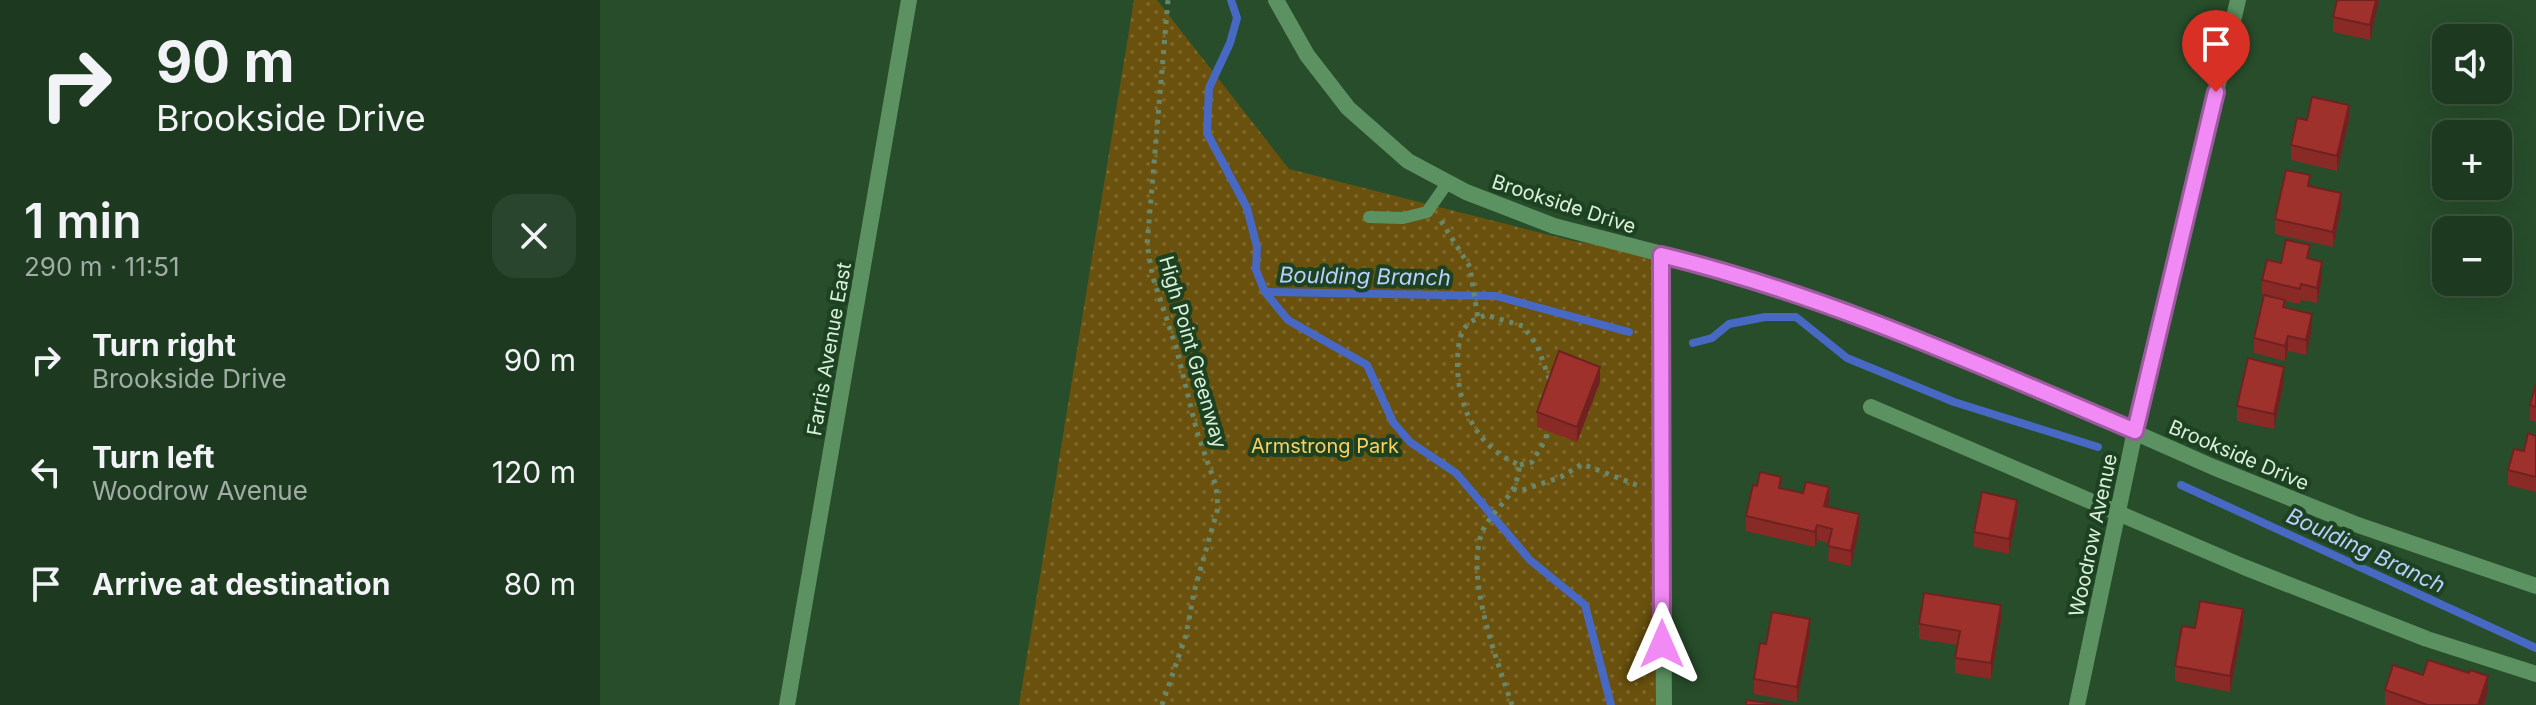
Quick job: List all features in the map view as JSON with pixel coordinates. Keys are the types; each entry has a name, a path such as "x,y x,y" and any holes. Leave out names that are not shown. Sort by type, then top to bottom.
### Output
{"street":[{"name":"Farris Avenue East","path":"787,705 909,0"},
{"name":"Brookside Drive","path":"1276,0 1307,55 1348,108 1408,161 1466,192 1554,226 1724,270 1843,309 1948,350 2213,467 2355,524 2536,586"},
{"name":"Woodrow Avenue","path":"2077,705 2135,431 2238,0"},
{"path":"1661,255 1664,705"},
{"path":"1871,407 2244,567 2427,639 2536,674"}],"lane":[{"path":"1369,217 1403,218 1427,212 1448,182"}],"path":[{"name":"High Point Greenway","path":"1162,705 1186,635 1194,592 1218,508 1216,486 1197,432 1176,347 1153,278 1147,245 1168,0"},
{"path":"1427,212 1444,224 1466,259 1473,281 1477,316"},
{"path":"1548,423 1546,439 1532,462 1520,465 1506,460 1478,434 1460,398 1460,338 1468,324 1477,316 1486,315 1523,326 1537,345 1546,366 1550,393"},
{"path":"1513,489 1520,491 1561,477 1582,464 1662,495"},
{"path":"1512,705 1491,642 1480,596 1478,547 1482,531 1513,489 1520,465"}],"green space":[{"name":"Armstrong Park","path":"1134,0 1157,0 1289,169 1573,241 1661,255 1664,705 1019,705"}],"building":[{"path":"2337,0 2376,0 2370,25 2333,17"},
{"path":"2312,97 2349,105 2337,156 2291,145 2297,118 2307,120"},
{"path":"2286,170 2310,175 2308,186 2341,193 2333,232 2275,219"},
{"path":"2286,240 2310,245 2307,258 2322,262 2317,288 2301,284 2300,289 2262,280 2267,260 2281,263"},
{"path":"2264,295 2285,300 2283,307 2312,314 2306,340 2288,336 2285,346 2254,338"},
{"path":"1559,351 1600,367 1577,427 1537,412"},
{"path":"2248,358 2284,367 2274,414 2237,406"},
{"path":"2536,384 2536,407 2530,405"},
{"path":"2528,433 2536,436 2536,477 2508,470 2514,449 2524,451"},
{"path":"1760,472 1781,477 1779,488 1803,493 1806,482 1829,487 1824,506 1859,514 1851,551 1828,546 1832,529 1817,525 1815,532 1746,516 1753,485 1757,486"},
{"path":"1982,492 2017,500 2009,539 1974,532"},
{"path":"1924,593 2001,605 1991,663 1955,658 1960,631 1919,624"},
{"path":"2200,601 2243,609 2230,676 2175,666 2182,626 2195,628"},
{"path":"1772,612 1810,619 1797,687 1754,679 1760,643 1766,644"},
{"path":"2428,660 2488,676 2478,705 2428,705 2385,690 2393,665 2423,675"},
{"path":"1746,700 1782,705 1746,705"}],"waterway":[{"path":"1231,0 1237,18 1230,43 1209,88 1207,133 1247,208 1257,247 1256,270 1265,292 1288,320 1367,365 1393,422 1410,442 1456,473 1530,560 1585,605 1611,705"},
{"name":"Boulding Branch","path":"1265,292 1496,296 1629,332"},
{"name":"Boulding Branch","path":"1693,343 1712,338 1729,324 1765,317 1796,317 1847,358 1954,402 2098,447"},
{"name":"Boulding Branch","path":"2181,485 2536,648"}],"route":[{"path":"1662,644 1661,255 1724,270 1843,309 1948,350 2135,431 2216,92"}]}
